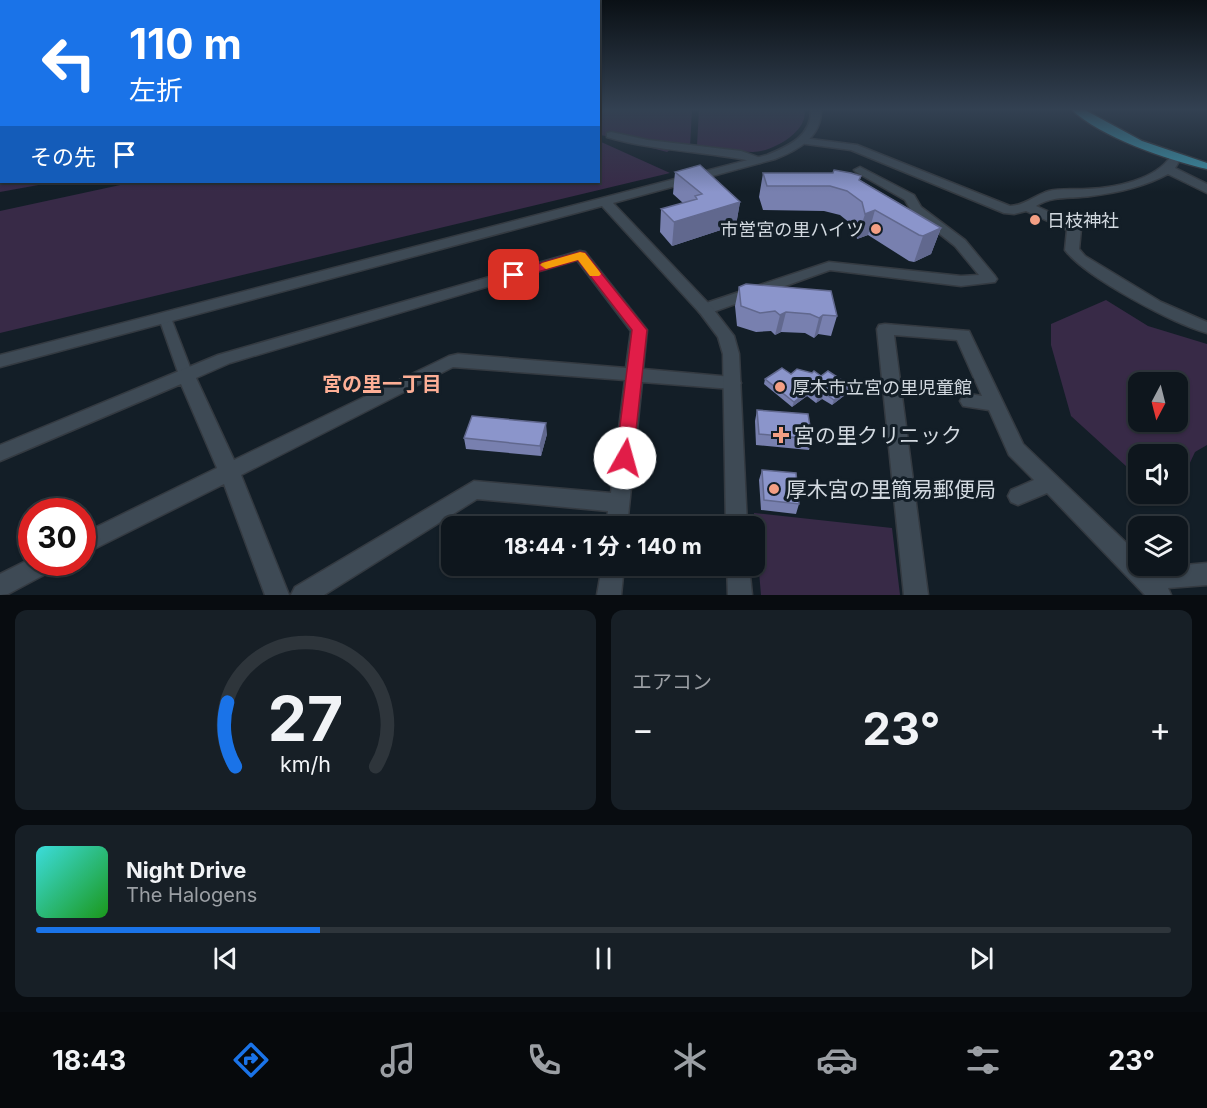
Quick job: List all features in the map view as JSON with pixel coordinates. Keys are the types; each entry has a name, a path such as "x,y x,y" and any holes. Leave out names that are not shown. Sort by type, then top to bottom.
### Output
{"main road":[{"path":"1123,137 1175,158 1207,166"}],"street":[{"path":"617,137 642,144 721,150 760,160"},
{"path":"0,361 760,160 784,152 806,137"},
{"path":"803,141 853,147 1008,210 1016,211 1028,207 1044,196 1058,193 1099,192 1159,175 1168,169 1175,158"},
{"path":"1168,169 1207,189"},
{"path":"705,309 829,266 994,283 960,243 916,210 910,198 883,185 860,170"},
{"path":"605,202 705,309 726,336 731,354 737,516"},
{"path":"1028,207 1074,228 1072,250 1080,259 1156,306 1207,328"},
{"path":"0,453 224,359 580,255 639,330 618,516"},
{"path":"165,318 186,375 229,471 277,595"},
{"path":"916,595 885,329 963,335 1016,449 1153,590 1207,574"},
{"path":"96,538 449,362 458,360 732,383"},
{"path":"969,401 995,404"},
{"path":"1018,496 1050,482"},
{"path":"303,595 474,490 620,503"},
{"path":"0,586 20,576"},
{"path":"609,595 612,576"},
{"path":"739,576 740,595"}],"shaded area":[{"path":"612,137 691,137 690,148 676,146 667,152 629,139"},
{"path":"697,137 791,137 770,148 753,152 697,145"},
{"path":"600,141 670,173 0,333 0,211 129,183 600,183"},
{"path":"0,183 50,183 0,192"},
{"path":"1106,300 1148,326 1207,344 1207,445 1195,452 1188,467 1188,444 1128,444 1128,468 1071,416 1051,345 1051,324"},
{"path":"754,513 892,528 900,595 761,595 759,576 765,576 765,516 754,516"}],"building":[{"path":"700,165 740,202 674,222 661,209 697,199 695,196 702,194 675,172"},
{"path":"834,170 861,176 859,180 941,228 923,236 919,235 875,210 865,214 862,202 847,191 830,186 767,186 763,173 833,173"},
{"path":"746,284 831,291 837,316 823,315 819,318 810,314 786,312 780,315 775,311 760,313 741,306 739,287"},
{"path":"782,368 791,374 797,369 812,373 814,371 821,376 828,371 851,386 834,400 824,393 818,397 808,391 794,402 765,379"},
{"path":"757,410 808,414 812,439 759,434"},
{"path":"472,416 546,423 540,446 464,438"},
{"path":"762,470 796,473 799,504 764,500"}],"slow traffic":[{"path":"546,265 580,255 595,274"}],"place":[{"name":"日枝神社","path":"1035,220"},
{"name":"市営宮の里ハイツ","path":"876,229"},
{"name":"厚木市立宮の里児童館","path":"780,387"},
{"name":"宮の里クリニック","path":"781,435"},
{"name":"厚木宮の里簡易郵便局","path":"774,489"}],"district":[{"name":"宮の里一丁目","path":"382,384"}],"route":[{"path":"514,275 580,255 639,330 625,458"}]}
